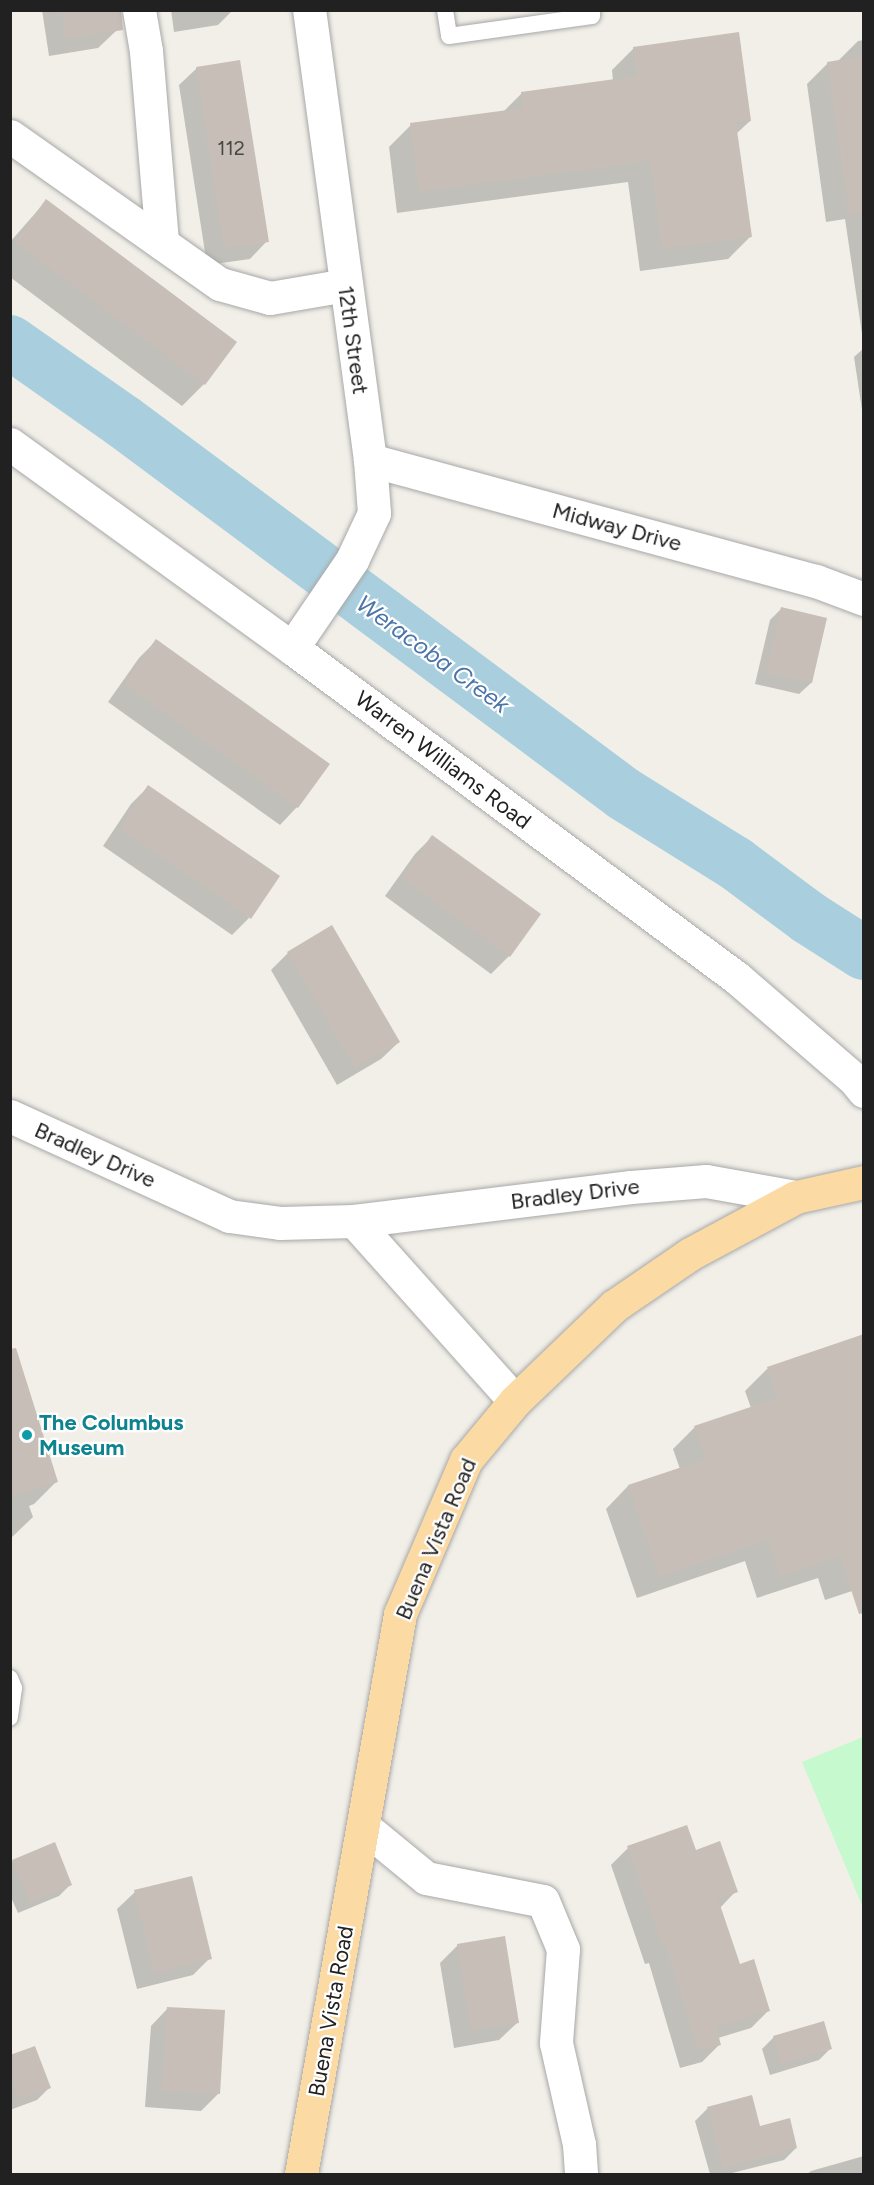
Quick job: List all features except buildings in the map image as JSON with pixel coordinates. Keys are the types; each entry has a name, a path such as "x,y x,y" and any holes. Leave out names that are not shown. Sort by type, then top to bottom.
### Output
{"main road":[{"name":"Buena Vista Road","path":"301,2175 400,1614 466,1460 515,1401 614,1306 690,1254 796,1197 864,1182"}],"street":[{"path":"139,10 146,51 162,243"},
{"name":"12th Street","path":"292,648 352,560 374,513 370,460 309,10"},
{"path":"10,136 220,284 270,298 346,285"},
{"name":"Warren Williams Road","path":"10,444 292,648 737,978 864,1091"},
{"name":"Midway Drive","path":"370,460 816,581 864,599"},
{"name":"Bradley Drive","path":"10,1116 229,1216 280,1223 354,1221 632,1187 706,1181 796,1197"},
{"path":"354,1221 515,1401"},
{"path":"364,1827 426,1878 543,1901 563,1949 556,2043 579,2144 582,2175"}],"lane":[{"path":"445,10 448,36 592,16 592,10"},
{"path":"10,1678 14,1689 10,1718"}],"green space":[{"path":"863,1737 863,1908 802,1762"}],"waterway":[{"name":"Weracoba Creek","path":"10,342 124,422 624,794 735,863 809,918 864,953"}],"place":[{"name":"The Columbus Museum","path":"27,1435"}]}
